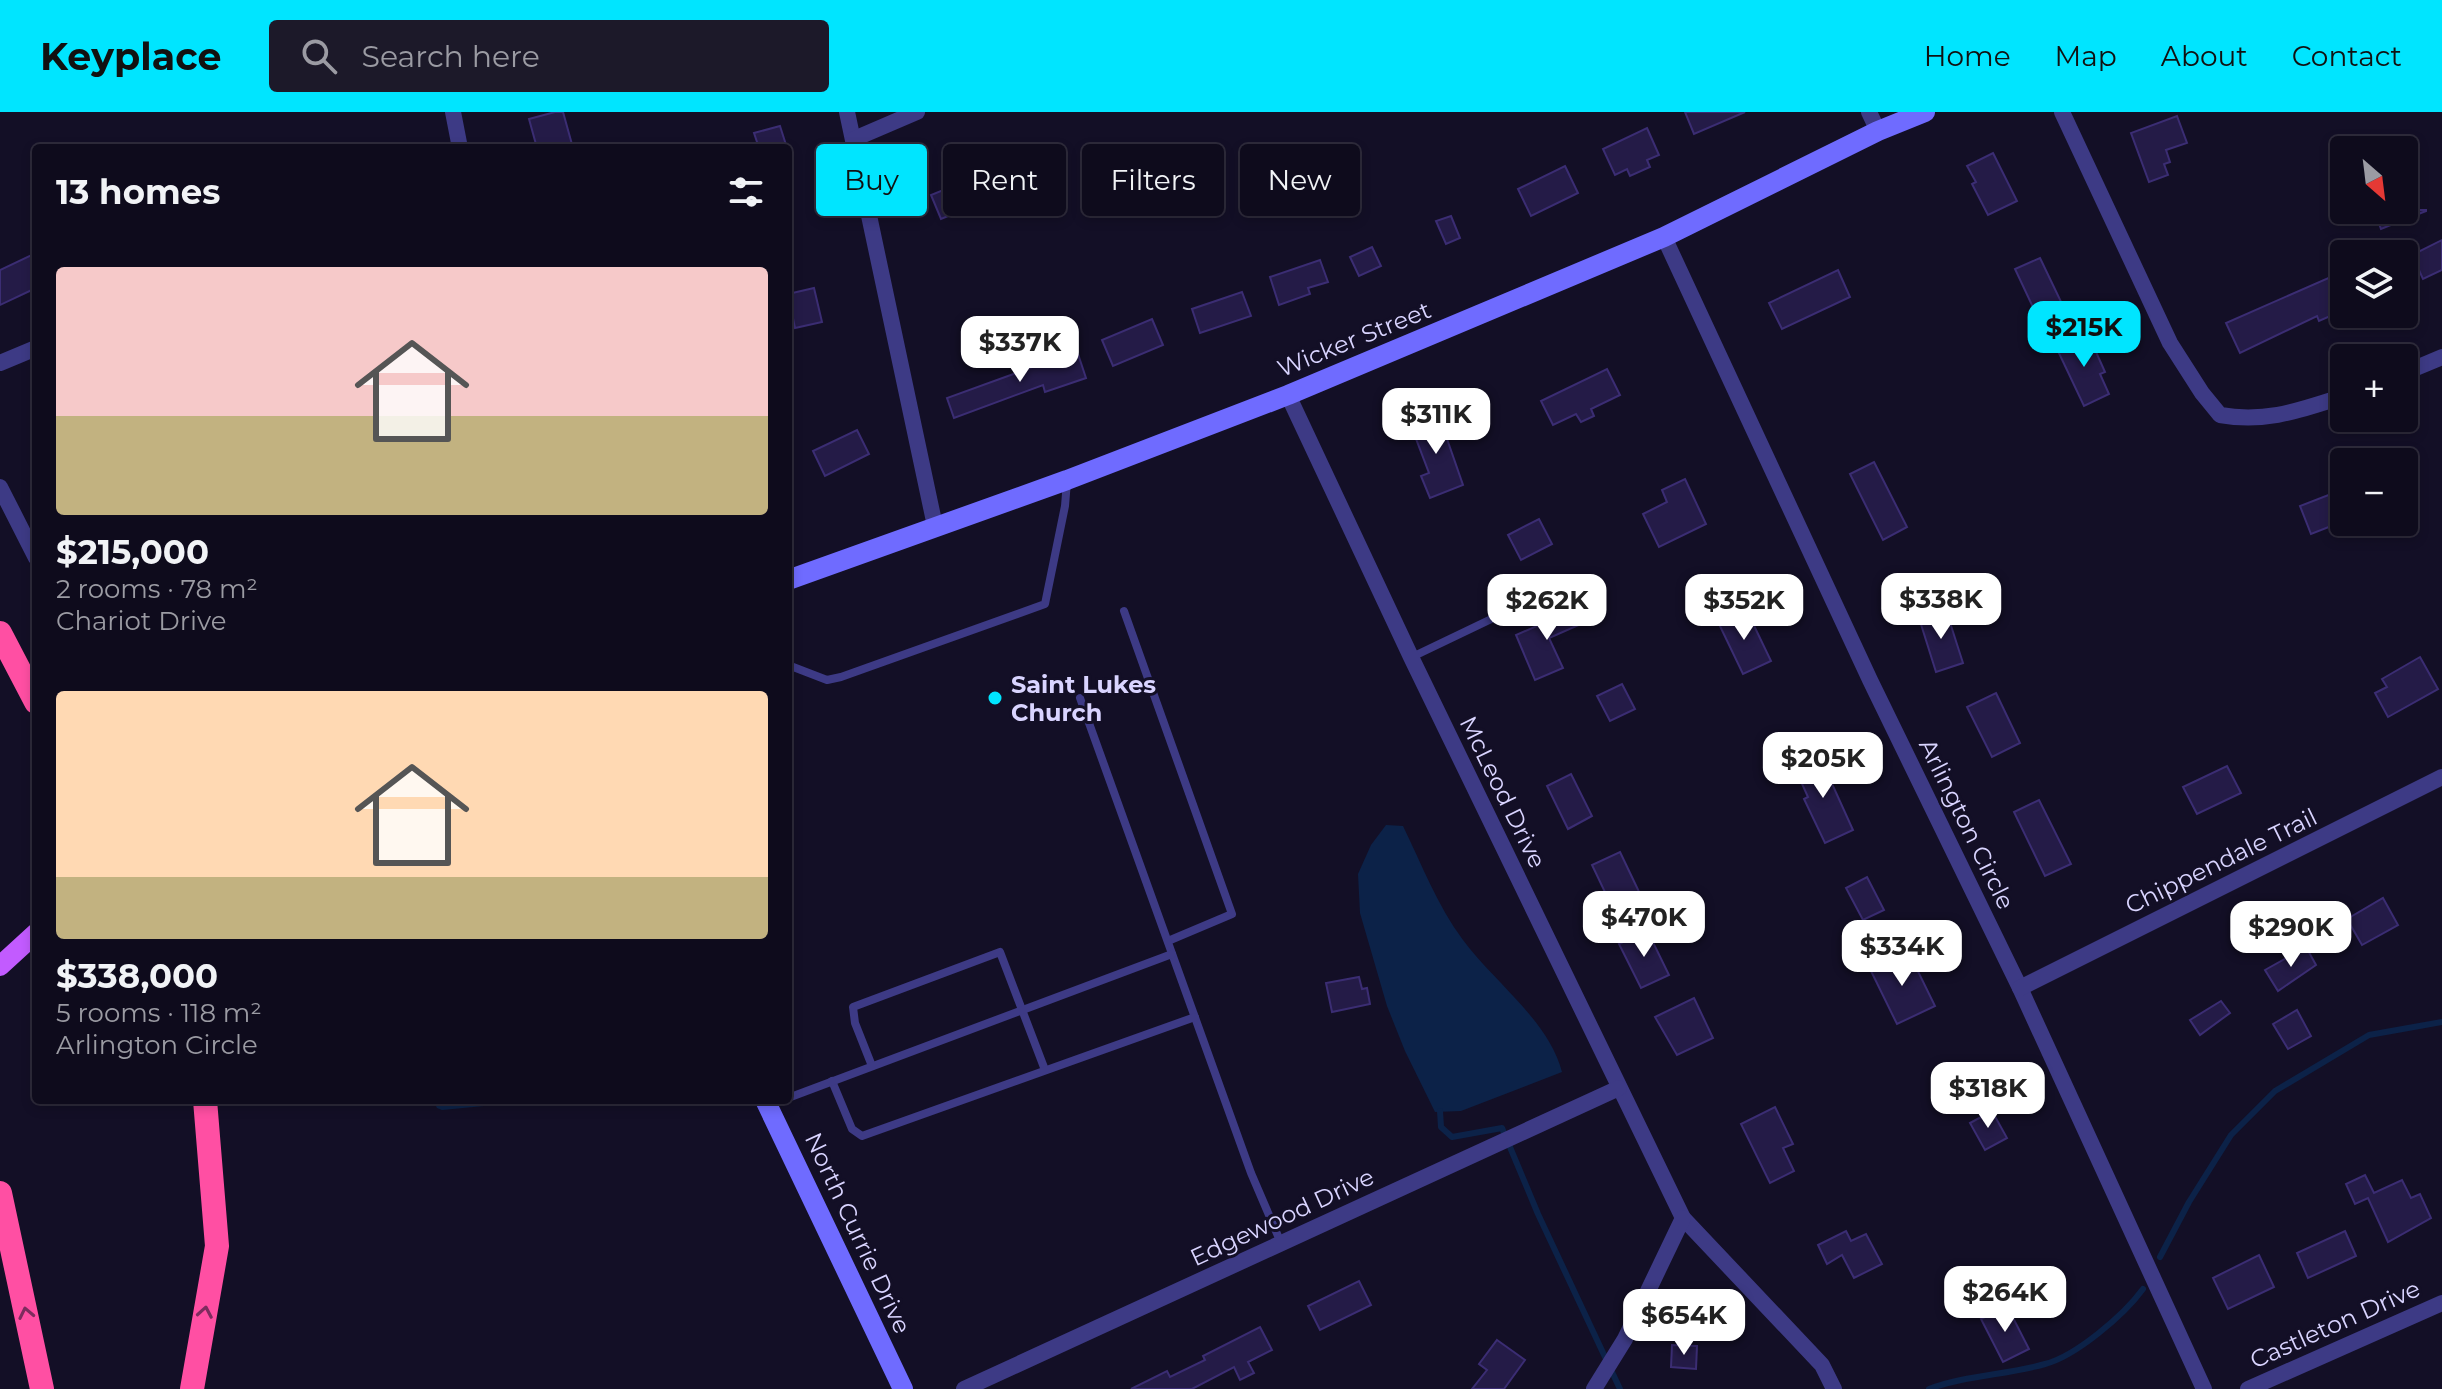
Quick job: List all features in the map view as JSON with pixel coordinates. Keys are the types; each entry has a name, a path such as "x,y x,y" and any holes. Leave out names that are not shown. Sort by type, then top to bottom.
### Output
{"highway":[{"path":"0,633 32,694"},
{"path":"192,1389 217,1246 205,1104"},
{"path":"0,1193 42,1389"}],"main road":[{"name":"Wicker Street","path":"792,579 1067,480 1288,395 1664,237 1878,131 1925,112"},
{"path":"0,966 32,937"},
{"name":"North Currie Drive","path":"773,1104 903,1389"}],"street":[{"path":"453,112 459,144"},
{"path":"847,112 935,526"},
{"path":"854,139 917,112"},
{"path":"1869,112 1878,131"},
{"path":"2062,112 2170,343 2220,415 2244,419 2280,416 2330,400"},
{"name":"Arlington Circle","path":"1664,237 1870,680 2020,988 2204,1389"},
{"path":"0,363 32,350"},
{"path":"2418,367 2442,357"},
{"name":"McLeod Drive","path":"1288,395 1411,657 1683,1218 1822,1365 1834,1389"},
{"path":"0,487 32,550"},
{"name":"Chippendale Trail","path":"2020,988 2442,777"},
{"name":"Edgewood Drive","path":"964,1389 1619,1088"},
{"path":"1594,1389 1625,1339 1683,1218"},
{"name":"Castleton Drive","path":"2248,1389 2442,1303"}],"lane":[{"path":"792,667 827,680 841,677 1045,604 1065,506 1067,480"},
{"path":"1411,657 1558,587"},
{"path":"1124,611 1232,914 1168,941"},
{"path":"1080,698 1251,1173 1281,1244"},
{"path":"872,1066 855,1023 853,1007 1000,952 1045,1070"},
{"path":"792,1096 1172,954"},
{"path":"832,1081 852,1129 862,1136 1195,1017"}],"water":[{"path":"1386,825 1403,826 1454,927 1533,1019 1555,1053 1562,1072 1461,1111 1435,1112 1387,1006 1360,913 1358,874 1371,845"},
{"path":"435,1104 504,1104 442,1110"}],"building":[{"path":"563,112 572,144 536,144 529,119"},
{"path":"1685,112 1745,112 1694,134"},
{"path":"2177,116 2187,143 2166,150 2170,162 2164,164 2168,175 2149,182 2131,133"},
{"path":"780,126 786,144 758,144 754,133"},
{"path":"1647,128 1659,155 1647,160 1650,167 1630,176 1627,169 1615,175 1603,149"},
{"path":"1993,153 2017,201 1988,215 1972,184 1976,182 1967,166"},
{"path":"1565,166 1578,193 1531,216 1518,189"},
{"path":"943,190 943,216 948,216 941,219 931,195"},
{"path":"1451,216 1460,238 1446,244 1436,221"},
{"path":"2442,240 2442,270 2423,279 2418,268 2418,252"},
{"path":"1372,247 1381,266 1359,276 1350,257"},
{"path":"32,255 32,290 0,305 0,270"},
{"path":"2040,258 2064,308 2039,320 2015,269"},
{"path":"1320,260 1328,282 1308,288 1310,294 1279,305 1270,277"},
{"path":"1838,270 1850,297 1782,329 1769,303"},
{"path":"2330,277 2330,316 2319,321 2317,316 2240,353 2226,323"},
{"path":"814,288 822,322 795,328 792,293"},
{"path":"1242,292 1251,316 1200,333 1192,309"},
{"path":"1152,319 1163,345 1113,366 1102,340"},
{"path":"2088,334 2105,372 2100,374 2109,394 2084,406 2057,349"},
{"path":"1077,351 1086,378 1045,392 1043,385 954,418 947,398"},
{"path":"1607,369 1620,395 1591,409 1594,416 1581,422 1576,414 1553,425 1541,401"},
{"path":"1438,413 1463,485 1430,498 1421,476 1429,473 1410,423"},
{"path":"857,430 869,454 825,476 813,451"},
{"path":"1874,462 1907,527 1883,540 1850,474"},
{"path":"1685,479 1706,524 1659,547 1643,514 1667,502 1662,490"},
{"path":"2330,494 2330,527 2311,534 2300,506"},
{"path":"1539,519 1552,544 1521,560 1508,535"},
{"path":"1573,603 1581,624 1549,638 1563,668 1535,680 1516,635 1553,619 1551,613"},
{"path":"1746,609 1771,661 1743,674 1718,622"},
{"path":"1946,610 1963,663 1936,672 1919,618"},
{"path":"2420,657 2438,689 2388,717 2375,693 2387,687 2382,679"},
{"path":"1622,684 1635,709 1610,721 1597,696"},
{"path":"1996,693 2020,743 1992,757 1967,707"},
{"path":"1819,755 1853,830 1825,843 1804,799 1808,797 1794,766"},
{"path":"2227,766 2241,793 2197,814 2183,787"},
{"path":"1571,774 1592,816 1568,829 1547,786"},
{"path":"2039,800 2071,864 2045,876 2014,812"},
{"path":"1620,852 1642,898 1614,911 1592,865"},
{"path":"1867,877 1884,910 1863,920 1846,888"},
{"path":"2383,898 2398,925 2362,945 2347,919"},
{"path":"1647,930 1669,975 1641,988 1619,944"},
{"path":"2306,947 2316,965 2278,991 2265,970"},
{"path":"1908,951 1935,1006 1897,1024 1870,969"},
{"path":"1359,977 1362,989 1367,988 1370,1004 1332,1012 1326,983"},
{"path":"1694,998 1713,1038 1677,1055 1655,1017"},
{"path":"2221,1001 2230,1013 2200,1035 2190,1020"},
{"path":"2297,1010 2311,1036 2288,1049 2273,1024"},
{"path":"1775,1107 1793,1144 1783,1148 1794,1171 1770,1183 1741,1124"},
{"path":"1992,1111 2007,1138 1985,1150 1970,1123"},
{"path":"2365,1175 2374,1193 2402,1180 2411,1198 2420,1194 2431,1218 2388,1242 2368,1198 2355,1204 2346,1184"},
{"path":"1846,1231 1851,1241 1866,1234 1882,1264 1854,1278 1842,1255 1827,1264 1818,1245"},
{"path":"2345,1231 2356,1256 2308,1278 2297,1253"},
{"path":"2259,1255 2274,1287 2228,1309 2213,1278"},
{"path":"1359,1281 1371,1305 1320,1330 1308,1306"},
{"path":"2007,1306 2029,1349 2003,1362 1981,1319"},
{"path":"1260,1327 1272,1350 1248,1362 1254,1373 1240,1380 1234,1367 1192,1389 1131,1389 1167,1371 1170,1377"},
{"path":"1497,1340 1525,1360 1504,1389 1472,1389 1487,1370 1479,1364"},
{"path":"1672,1345 1697,1346 1696,1369 1671,1367"}],"waterway":[{"path":"2160,1257 2189,1202 2231,1135 2275,1091 2369,1035 2442,1022"},
{"path":"1440,1111 1441,1127 1452,1137 1502,1128 1538,1214 1620,1389"},
{"path":"1929,1389 2057,1360 2098,1333 2124,1311 2143,1289"}],"place":[{"name":"Saint Lukes Church","path":"995,698"}]}
